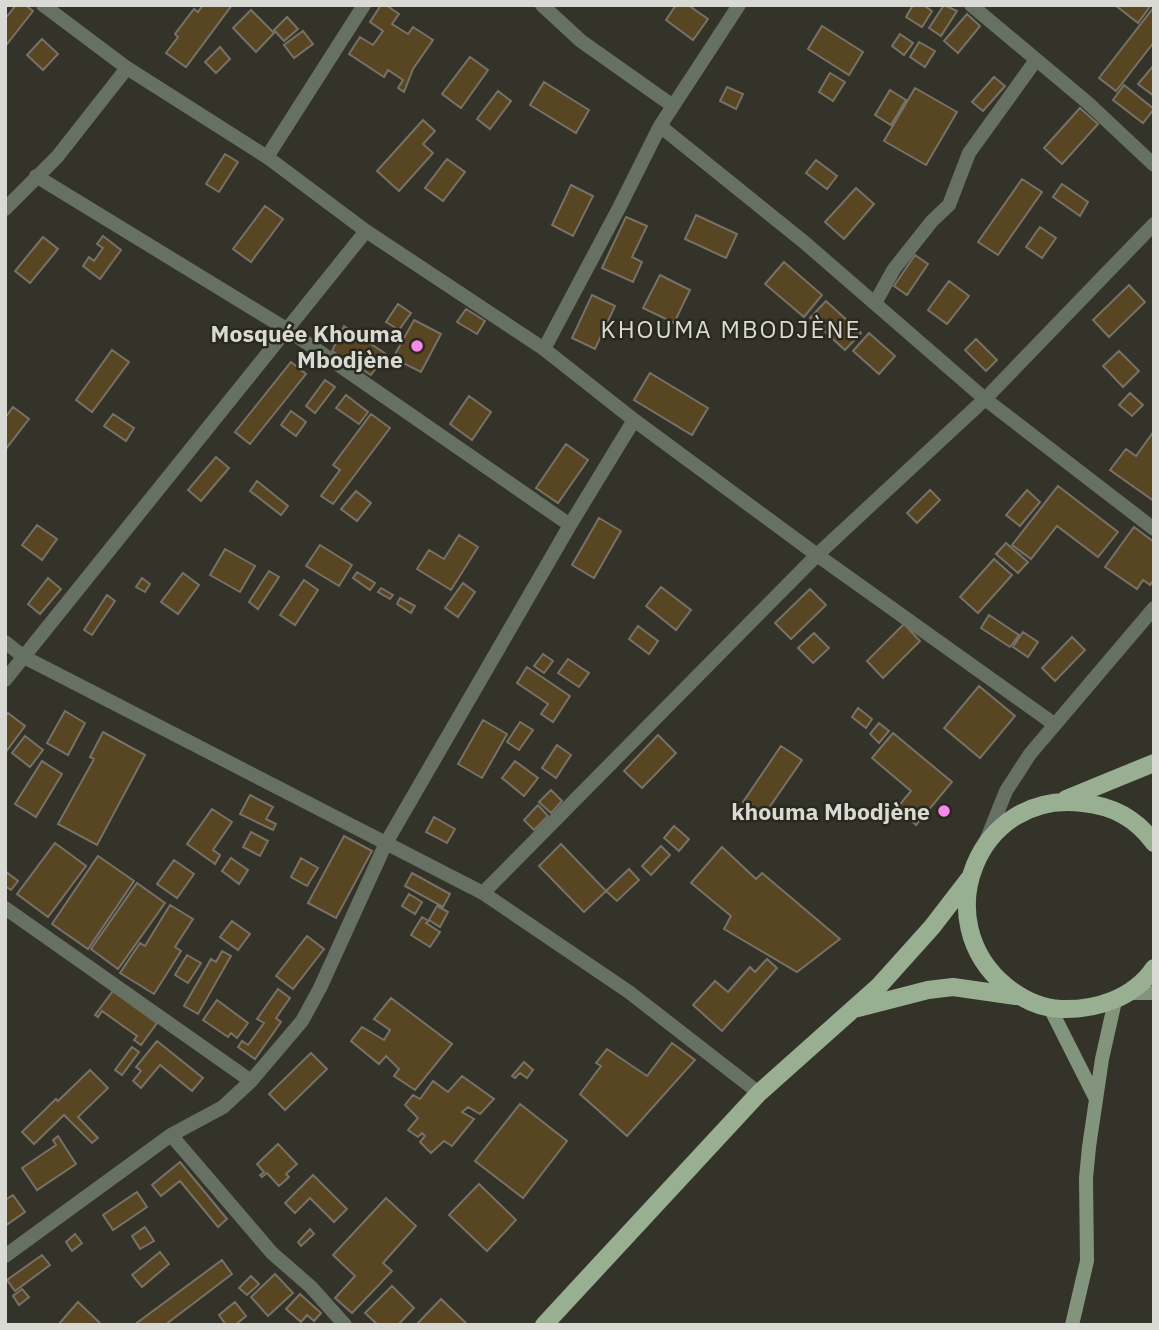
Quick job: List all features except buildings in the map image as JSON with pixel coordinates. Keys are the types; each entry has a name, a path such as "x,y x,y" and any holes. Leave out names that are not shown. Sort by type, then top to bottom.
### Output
{"main road":[{"path":"544,1325 759,1093 855,1009 906,957 969,879 985,846 1006,823 1033,807 1063,800 1154,763"},
{"path":"1063,800 1106,805 1143,828 1154,844"},
{"path":"969,879 966,914 974,946 992,975 1019,997"},
{"path":"855,1009 928,990 953,988 1019,997 1050,1008 1083,1010 1122,997 1154,968"}],"street":[{"path":"43,5 127,68 267,158 366,231 544,349 634,420 817,555 1054,724"},
{"path":"267,158 364,5"},
{"path":"542,5 581,41 673,106"},
{"path":"544,349 660,126 739,5"},
{"path":"971,5 1088,103 1154,165"},
{"path":"875,303 894,269 932,221 949,205 969,153 1036,60"},
{"path":"5,209 57,157 127,68"},
{"path":"660,126 794,233 985,399 1154,529"},
{"path":"36,176 288,330 570,524"},
{"path":"482,893 817,555 985,399 1154,224"},
{"path":"5,680 366,231"},
{"path":"5,1256 171,1135 223,1107 251,1081 302,1021 320,988 386,843 570,524 634,420"},
{"path":"985,846 1006,791 1030,754 1154,608"},
{"path":"5,642 24,657 482,893 629,992 759,1093"},
{"path":"5,908 251,1081"},
{"path":"1072,1325 1087,1261 1086,1178 1096,1099 1122,997 1154,993"},
{"path":"1050,1008 1096,1099"},
{"path":"171,1135 272,1253 311,1287 345,1325"}],"place":[{"name":"Mosquée Khouma Mbodjène","path":"417,346"},
{"name":"khouma Mbodjène","path":"944,811"}],"district":[{"name":"KHOUMA MBODJÈNE","path":"731,329"}]}
